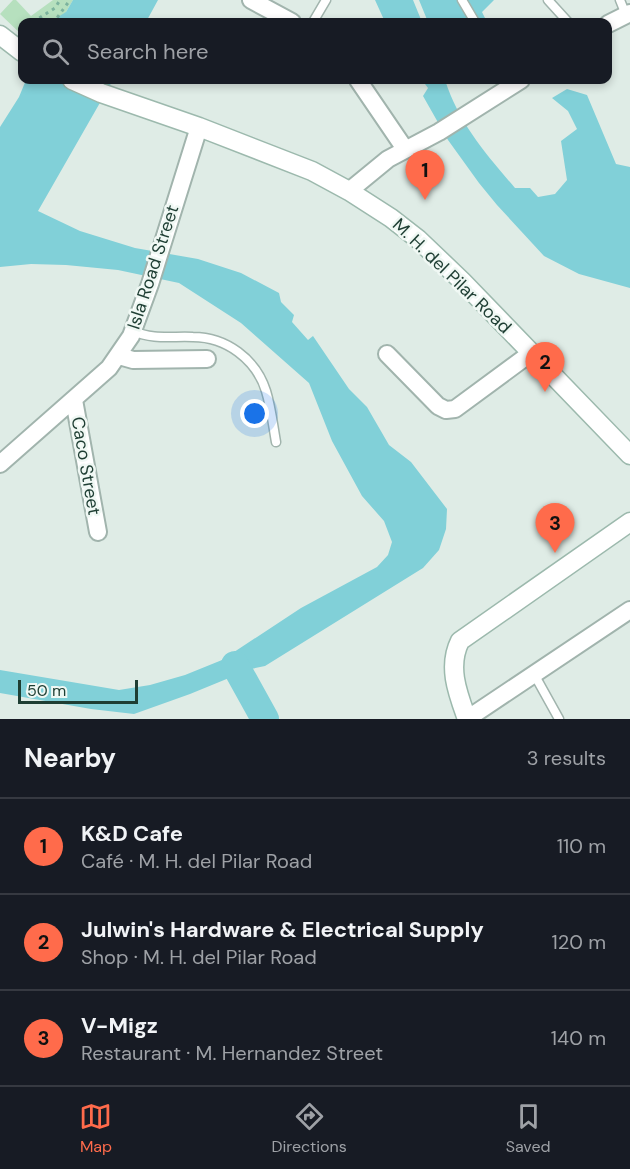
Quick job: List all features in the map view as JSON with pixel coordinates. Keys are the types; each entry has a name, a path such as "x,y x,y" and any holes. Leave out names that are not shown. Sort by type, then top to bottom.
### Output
{"main road":[{"path":"0,35 18,48"},
{"name":"M. H. del Pilar Road","path":"81,84 100,93 199,126 312,171 391,218 418,239 630,455"},
{"path":"467,719 457,692 454,673 456,649 460,641 630,522"}],"street":[{"path":"251,0 285,18"},
{"path":"612,20 625,9"},
{"path":"361,84 405,149"},
{"path":"349,191 388,159 463,118 515,84"},
{"name":"Isla Road Street","path":"0,464 109,368 125,358 163,246 199,126"},
{"path":"387,354 438,406 446,410 454,409 531,353"},
{"path":"125,358 207,359"},
{"name":"Caco Street","path":"74,400 98,532"},
{"path":"467,719 630,610"}],"lane":[{"path":"315,18 326,0"},
{"path":"462,0 473,18"},
{"path":"548,0 564,18"},
{"path":"133,331 144,336 156,337 196,336 218,340 233,348 253,366 266,391 276,442"},
{"path":"534,674 559,719"}],"path":[{"path":"39,18 55,8 60,0"},
{"path":"58,18 70,0"}],"green space":[{"path":"13,0 16,0 31,16 53,0 73,0 66,12 82,18 18,18 18,31 0,14"}],"water":[{"path":"73,0 158,0 148,18 56,18 66,12"},
{"path":"375,0 413,0 420,18 383,18"},
{"path":"419,0 494,0 482,12 485,18 426,18"},
{"path":"24,84 111,84 38,211 80,231 135,248 198,259 241,273 279,293 281,302 294,315 292,322 308,340 313,336 349,389 367,407 389,445 411,462 447,509 446,529 439,550 423,568 265,666 251,669 134,714 0,693 0,670 119,690 150,685 185,675 222,660 301,608 377,567 388,555 392,542 384,521 362,496 332,441 309,383 241,323 179,283 118,270 66,265 31,264 0,267 0,127"},
{"path":"425,84 446,84 465,124 493,162 515,188 530,188 538,197 555,194 567,180 561,141 577,129 568,111 552,98 567,89 587,95 616,164 630,167 630,288 579,274 544,256 497,205 448,140 423,96 428,88"}],"waterway":[{"path":"235,665 265,719"}],"place":[{"name":"K&D Cafe","path":"425,200"},
{"name":"Julwin's Hardware & Electrical Supply","path":"545,392"},
{"name":"V-Migz","path":"555,553"}]}
